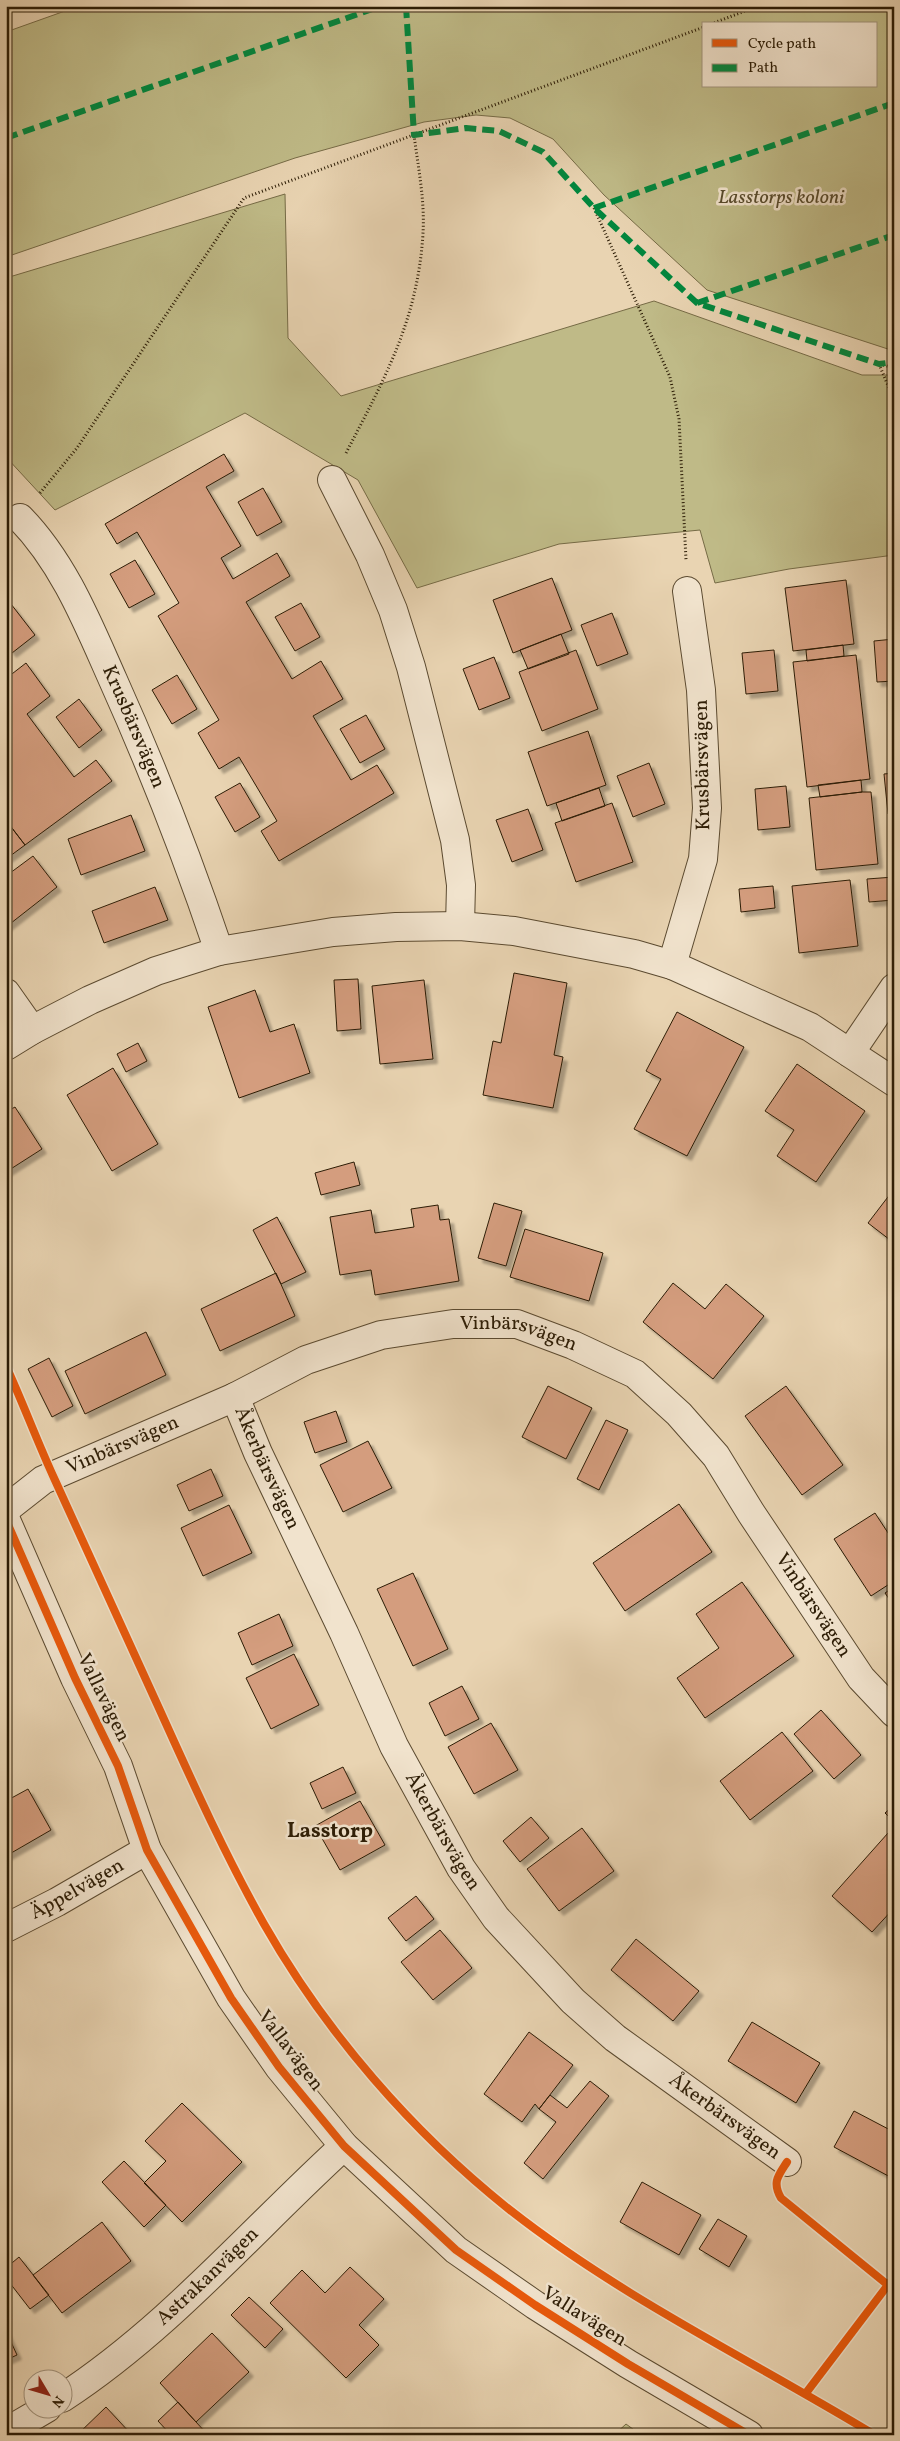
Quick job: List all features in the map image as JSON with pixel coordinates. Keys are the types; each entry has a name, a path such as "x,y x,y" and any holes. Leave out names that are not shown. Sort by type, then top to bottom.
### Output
{"street":[{"path":"332,480 370,555 394,610 412,667 455,840 461,885 460,926"},
{"name":"Krusbärsvägen","path":"20,518 36,534 58,567 88,625 170,813 219,951"},
{"name":"Krusbärsvägen","path":"672,965 703,859 707,808 701,690 687,591"},
{"path":"6,1046 32,1030 90,1000 156,971 219,951 333,932 396,927 460,926 514,931 634,954 672,965 810,1027 894,1082"},
{"path":"850,1053 894,988"},
{"path":"6,993 32,1030"},
{"name":"Vinbärsvägen","path":"6,1510 43,1480 235,1397 306,1360 381,1336 453,1324 517,1324 574,1345 635,1374 679,1414 716,1456 751,1513 861,1678 894,1712"},
{"name":"Åkerbärsvägen","path":"235,1397 258,1453 344,1633 394,1746 461,1868 496,1918 573,2000 616,2038 787,2162"},
{"name":"Vallavägen","path":"6,1520 75,1678 118,1766 147,1850 231,1998 279,2067 344,2146 397,2197 464,2255 543,2310 628,2364 749,2435"},
{"name":"Äppelvägen","path":"6,1928 57,1902 147,1850"},
{"name":"Astrakanvägen","path":"72,2391 91,2379 144,2336 344,2146"},
{"path":"6,2432 30,2418"}],"path":[{"path":"716,22 758,6"},
{"path":"20,518 77,448 244,198 702,27"},
{"path":"332,480 383,382 397,351 408,318 417,278 423,232 414,134"},
{"path":"594,208 670,377 679,419 687,591"},
{"path":"894,368 879,364 894,400"}],"green space":[{"name":"Lasstorps koloni","path":"79,6 894,6 894,351 707,290 604,195 553,139 510,118 476,115 424,122 295,158 6,257 6,32"},
{"path":"285,194 288,338 341,396 654,301 862,375 894,375 894,555 789,569 715,583 700,530 559,544 417,588 358,480 245,413 55,510 6,457 6,278"},
{"path":"626,2424 641,2435 614,2435"}],"building":[{"path":"224,454 234,471 206,487 241,546 221,558 233,579 277,553 290,576 246,602 292,679 321,661 343,699 313,716 351,780 377,765 394,793 279,861 261,831 277,821 239,757 219,769 198,733 219,720 158,616 179,603 137,532 117,544 105,524"},
{"path":"263,488 282,522 257,536 238,502"},
{"path":"135,560 155,594 129,608 110,574"},
{"path":"552,578 572,630 513,653 493,600"},
{"path":"846,580 854,644 793,651 785,588"},
{"path":"301,603 320,637 295,651 275,617"},
{"path":"11,604 35,635 12,653 6,646 6,607"},
{"path":"612,613 628,654 597,666 581,625"},
{"path":"561,634 569,654 528,669 520,650"},
{"path":"894,639 894,681 877,682 874,641"},
{"path":"843,645 844,656 807,661 806,650"},
{"path":"576,650 598,709 542,731 519,672"},
{"path":"774,650 778,691 746,694 742,653"},
{"path":"856,655 870,779 807,787 793,662"},
{"path":"494,657 510,698 479,710 463,669"},
{"path":"26,663 50,696 27,714 74,777 96,760 112,781 25,845 6,820 6,675 8,677"},
{"path":"177,675 197,709 172,724 152,690"},
{"path":"79,699 102,730 79,748 56,717"},
{"path":"366,715 385,749 360,763 340,729"},
{"path":"588,731 606,785 547,806 528,752"},
{"path":"649,763 665,804 633,817 617,776"},
{"path":"894,773 894,814 888,814 884,774"},
{"path":"861,780 862,792 820,797 818,785"},
{"path":"240,783 260,817 235,832 215,797"},
{"path":"786,786 790,827 758,830 755,789"},
{"path":"599,788 605,806 562,821 556,803"},
{"path":"871,792 878,864 816,870 809,798"},
{"path":"612,803 633,862 576,882 555,823"},
{"path":"528,809 543,850 512,862 496,820"},
{"path":"131,815 145,851 81,875 68,839"},
{"path":"11,827 25,845 6,859 6,830"},
{"path":"33,856 57,887 6,927 6,876"},
{"path":"894,877 894,900 869,902 867,879"},
{"path":"850,880 858,946 799,953 792,886"},
{"path":"773,886 775,908 741,912 739,889"},
{"path":"155,887 168,920 104,943 92,911"},
{"path":"514,973 567,983 554,1055 563,1057 553,1108 483,1095 493,1041 501,1043"},
{"path":"358,979 361,1029 337,1031 334,980"},
{"path":"424,980 433,1059 380,1064 372,986"},
{"path":"255,990 270,1032 294,1024 310,1073 239,1098 208,1007"},
{"path":"677,1012 744,1047 687,1156 634,1129 661,1079 646,1071"},
{"path":"138,1043 147,1061 126,1072 117,1054"},
{"path":"797,1064 865,1111 816,1182 777,1156 794,1130 765,1111"},
{"path":"113,1068 158,1144 112,1171 67,1095"},
{"path":"15,1107 42,1149 6,1172 6,1112"},
{"path":"354,1162 360,1185 321,1195 315,1173"},
{"path":"894,1189 894,1243 868,1223"},
{"path":"494,1203 522,1211 506,1266 478,1258"},
{"path":"438,1205 440,1220 449,1219 459,1281 375,1295 371,1270 340,1275 330,1217 371,1210 375,1233 414,1227 411,1209"},
{"path":"277,1217 306,1272 281,1284 253,1230"},
{"path":"525,1229 603,1253 589,1301 510,1277"},
{"path":"276,1273 295,1316 220,1351 201,1309"},
{"path":"673,1283 705,1309 726,1284 764,1316 713,1379 643,1322"},
{"path":"146,1332 166,1375 85,1414 65,1371"},
{"path":"49,1358 73,1406 52,1417 28,1369"},
{"path":"548,1386 592,1408 566,1459 522,1437"},
{"path":"786,1386 843,1465 802,1495 745,1416"},
{"path":"336,1411 347,1442 315,1453 304,1422"},
{"path":"606,1420 628,1430 599,1490 577,1479"},
{"path":"368,1441 392,1488 343,1512 320,1465"},
{"path":"211,1469 223,1496 189,1511 177,1485"},
{"path":"679,1504 712,1552 625,1611 593,1563"},
{"path":"229,1505 252,1553 203,1576 181,1528"},
{"path":"875,1513 894,1542 894,1581 871,1596 834,1539"},
{"path":"413,1573 448,1649 413,1666 377,1589"},
{"path":"742,1582 794,1656 705,1718 677,1678 719,1648 696,1614"},
{"path":"894,1587 894,1606 885,1593"},
{"path":"279,1614 293,1646 252,1665 238,1633"},
{"path":"294,1654 319,1705 271,1729 246,1678"},
{"path":"462,1686 479,1719 445,1736 429,1703"},
{"path":"821,1710 861,1755 834,1779 794,1734"},
{"path":"491,1723 518,1770 474,1794 448,1747"},
{"path":"782,1732 813,1771 750,1820 720,1781"},
{"path":"343,1767 356,1793 322,1809 310,1783"},
{"path":"28,1789 51,1830 6,1856 6,1801"},
{"path":"360,1801 385,1845 340,1870 315,1826"},
{"path":"894,1805 894,1822 885,1813"},
{"path":"531,1817 549,1838 520,1862 503,1841"},
{"path":"582,1828 614,1871 559,1911 527,1869"},
{"path":"888,1833 894,1838 894,1908 872,1932 832,1896"},
{"path":"416,1896 434,1919 406,1941 388,1918"},
{"path":"440,1930 472,1968 433,2000 401,1962"},
{"path":"636,1939 699,1991 673,2021 611,1970"},
{"path":"752,2022 820,2063 796,2103 728,2061"},
{"path":"529,2032 573,2065 539,2109 535,2104 522,2122 484,2094"},
{"path":"590,2081 609,2096 543,2179 524,2163 556,2122 539,2109 550,2095 567,2108"},
{"path":"182,2103 242,2162 182,2222 144,2183 166,2161 145,2141"},
{"path":"854,2111 894,2132 894,2179 834,2147"},
{"path":"124,2161 166,2205 144,2227 102,2182"},
{"path":"642,2182 701,2215 679,2255 620,2222"},
{"path":"718,2219 747,2236 729,2267 699,2249"},
{"path":"102,2222 131,2261 62,2313 33,2275"},
{"path":"19,2257 49,2295 30,2309 6,2278 6,2268"},
{"path":"350,2267 384,2299 359,2325 379,2345 346,2378 270,2303 302,2270 325,2293"},
{"path":"249,2297 283,2329 265,2348 231,2315"},
{"path":"6,2331 17,2355 6,2360"},
{"path":"212,2333 249,2372 196,2422 160,2383"},
{"path":"178,2402 208,2435 171,2435 158,2421"},
{"path":"106,2407 131,2434 77,2435"}],"marked path":[{"path":"6,138 381,6"},
{"path":"406,6 414,135 466,128 499,131 543,152 594,208 697,303 879,364 894,362"},
{"path":"594,208 894,103"},
{"path":"697,303 894,235"}],"cycle path":[{"path":"6,1366 80,1535 222,1843 249,1897 288,1964 343,2042 405,2114 439,2148 510,2210 553,2242 597,2272 689,2328 875,2435"},
{"path":"6,1520 75,1678 118,1766 147,1850 231,1998 279,2067 344,2146 456,2250 535,2305 628,2364 749,2435"},
{"path":"787,2162 777,2179 777,2188 781,2198 888,2285"},
{"path":"806,2393 894,2277"}],"district":[{"name":"Lasstorp","path":"330,1831"}]}
